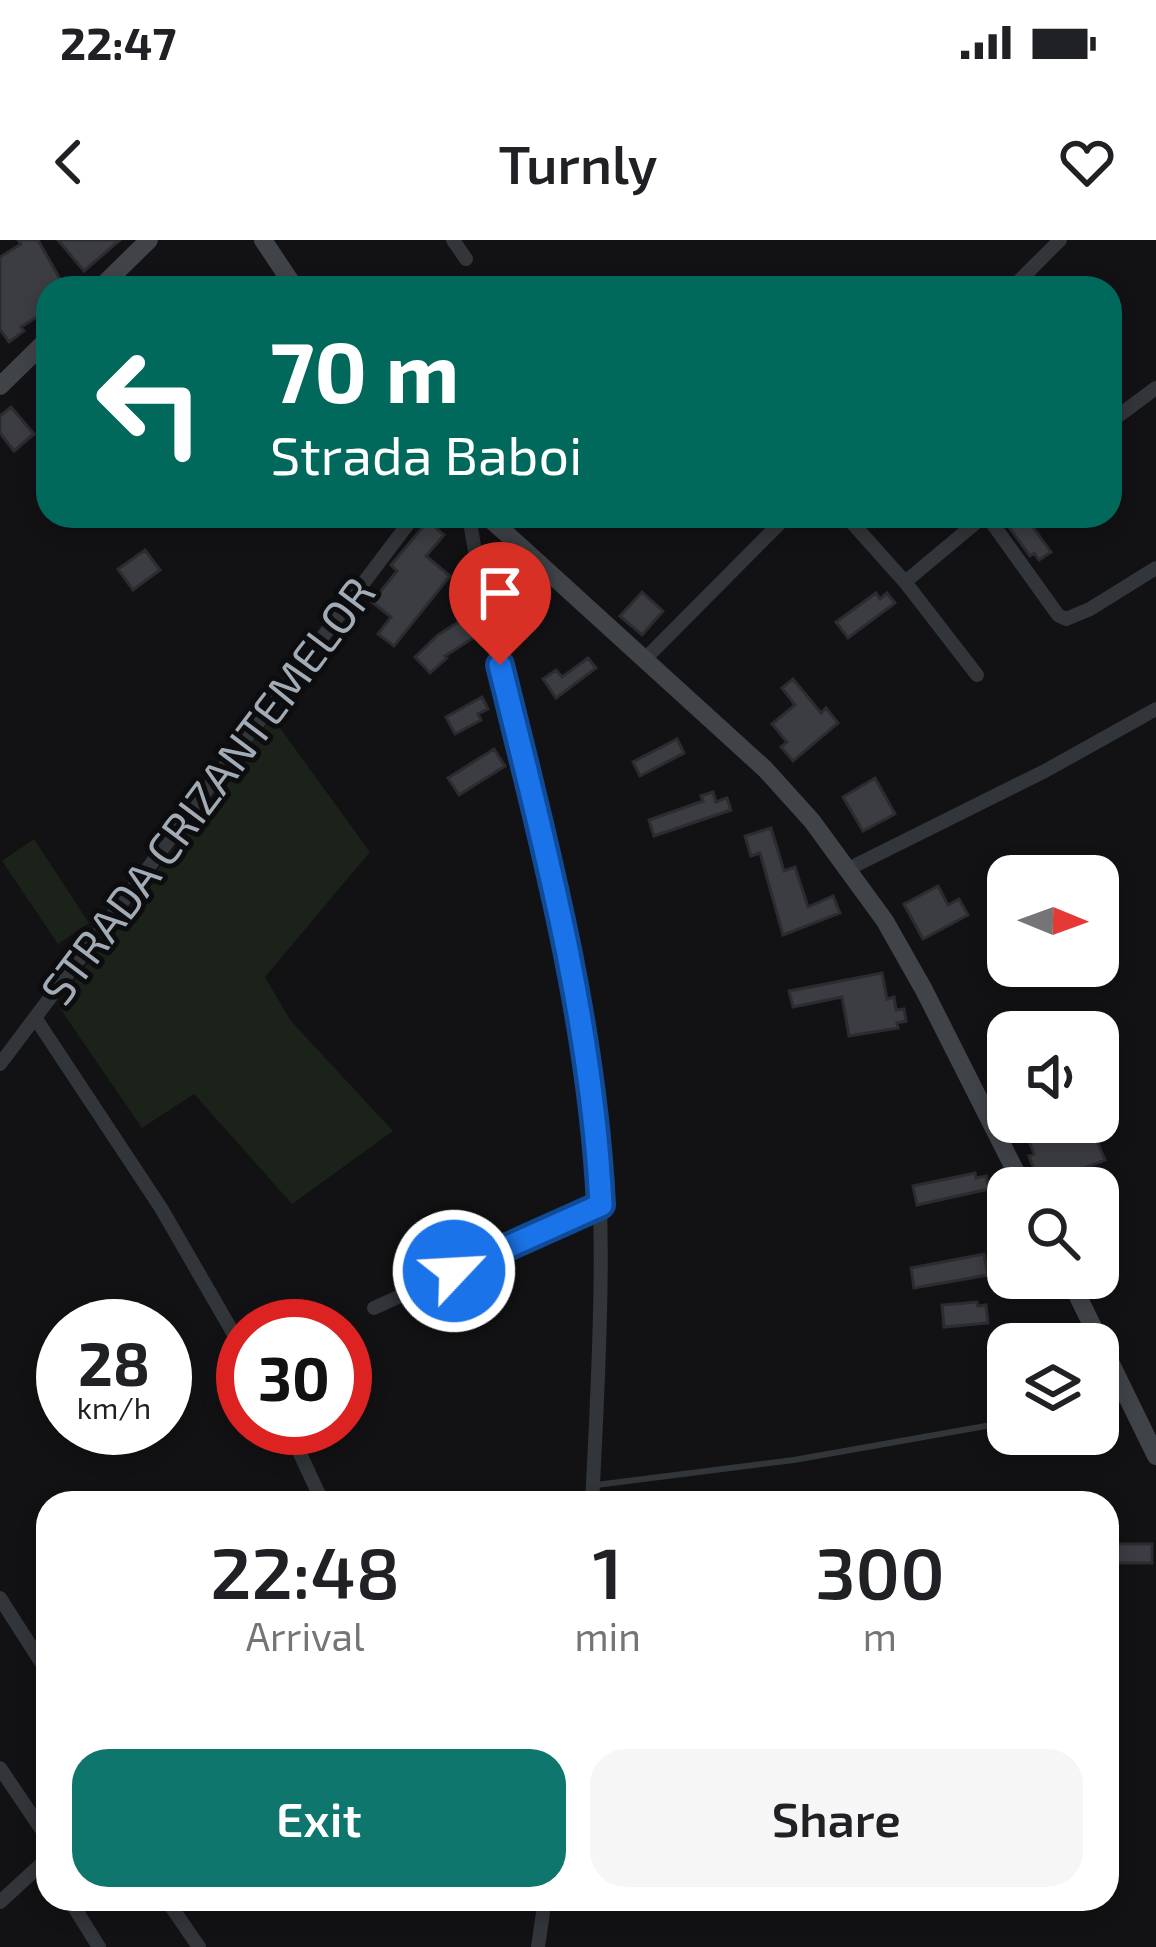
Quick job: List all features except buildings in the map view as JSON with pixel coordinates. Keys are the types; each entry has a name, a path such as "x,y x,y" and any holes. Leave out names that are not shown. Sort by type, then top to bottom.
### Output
{"main road":[{"path":"112,276 149,240"},
{"path":"263,240 287,276"},
{"path":"0,386 36,351"},
{"path":"500,528 765,769 848,868 886,921 1013,1167"},
{"path":"1079,1299 1128,1398 1150,1429 1156,1456"}],"street":[{"path":"453,240 466,259"},
{"path":"1024,276 1060,240"},
{"path":"1122,413 1156,388"},
{"name":"STRADA CRIZANTEMELOR","path":"0,1064 406,528"},
{"path":"471,528 584,1030 594,1096 601,1205 593,1491"},
{"path":"644,660 775,528"},
{"path":"857,528 977,675"},
{"path":"904,582 971,528"},
{"path":"995,528 1058,615 1066,619 1156,568"},
{"path":"848,868 1046,771 1156,709"},
{"path":"36,1019 161,1208 216,1303"},
{"path":"374,1308 601,1205"},
{"path":"301,1455 317,1491"},
{"path":"0,1598 36,1654"},
{"path":"0,1768 36,1821"},
{"path":"0,1902 36,1871"},
{"path":"76,1911 99,1947"},
{"path":"174,1911 199,1947"},
{"path":"538,1947 543,1911"}],"lane":[{"path":"1119,1400 1128,1398"},
{"path":"593,1486 794,1460 987,1426"}],"shaded area":[{"path":"272,717 370,852 265,977 290,1020 393,1131 292,1204 194,1094 142,1128 57,1004"},
{"path":"34,839 89,923 58,944 2,861"}],"route":[{"path":"454,1271 601,1205 584,1030 500,665"}]}
